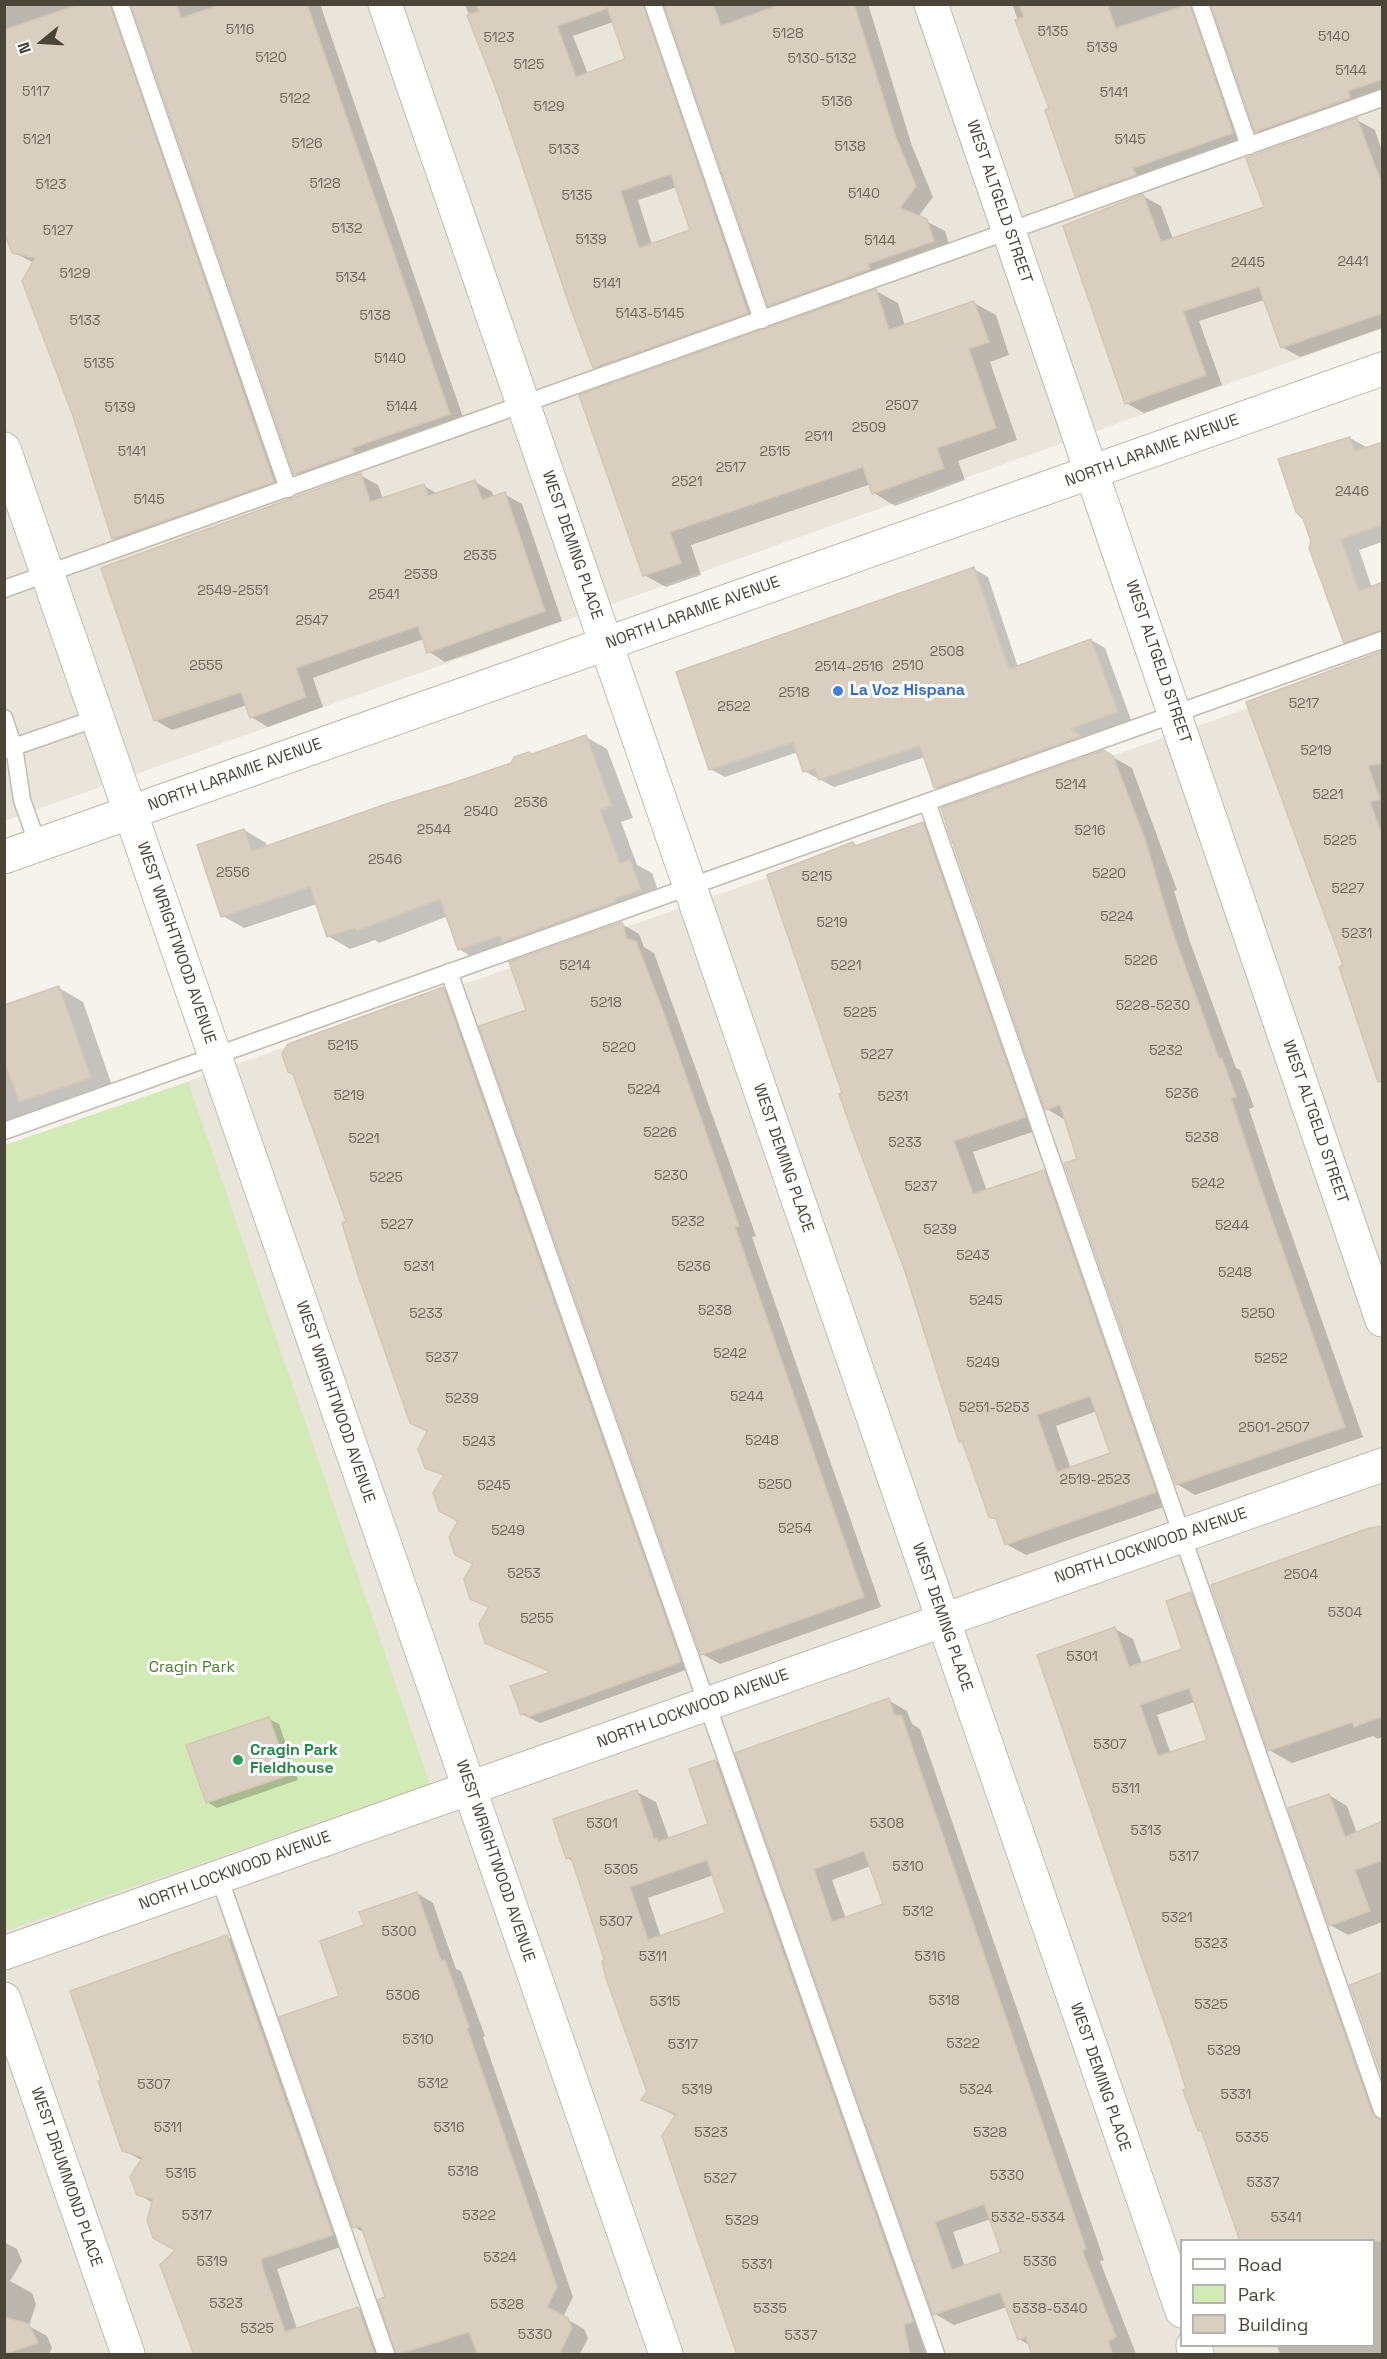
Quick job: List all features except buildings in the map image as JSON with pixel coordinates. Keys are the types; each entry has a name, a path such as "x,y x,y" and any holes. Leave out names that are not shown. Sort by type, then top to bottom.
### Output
{"street":[{"name":"WEST DEMING PLACE","path":"385,4 1180,2305"},
{"name":"WEST ALTGELD STREET","path":"931,4 1383,1320"},
{"name":"NORTH LARAMIE AVENUE","path":"4,857 1383,369"},
{"name":"WEST WRIGHTWOOD AVENUE","path":"4,449 666,2355"},
{"name":"NORTH LOCKWOOD AVENUE","path":"4,1953 1383,1465"},
{"name":"WEST DRUMMOND PLACE","path":"4,1999 128,2355"}],"lane":[{"path":"120,4 288,489"},
{"path":"653,4 762,320"},
{"path":"1200,4 1249,146"},
{"path":"4,589 1383,98"},
{"path":"4,1131 1383,640"},
{"path":"4,718 22,800 39,845"},
{"path":"9,748 97,718"},
{"path":"927,802 1383,2110"},
{"path":"449,972 936,2355"},
{"path":"219,1877 386,2355"}],"shaded area":[{"path":"4,5 1382,5 1382,329 5,821"},
{"path":"1382,661 1382,2354 5,2354 4,1146"}],"green space":[{"name":"Cragin Park","path":"188,1082 430,1784 5,1931 5,1145"}],"place":[{"name":"La Voz Hispana","path":"838,691"},
{"name":"Cragin Park Fieldhouse","path":"238,1760"}]}
